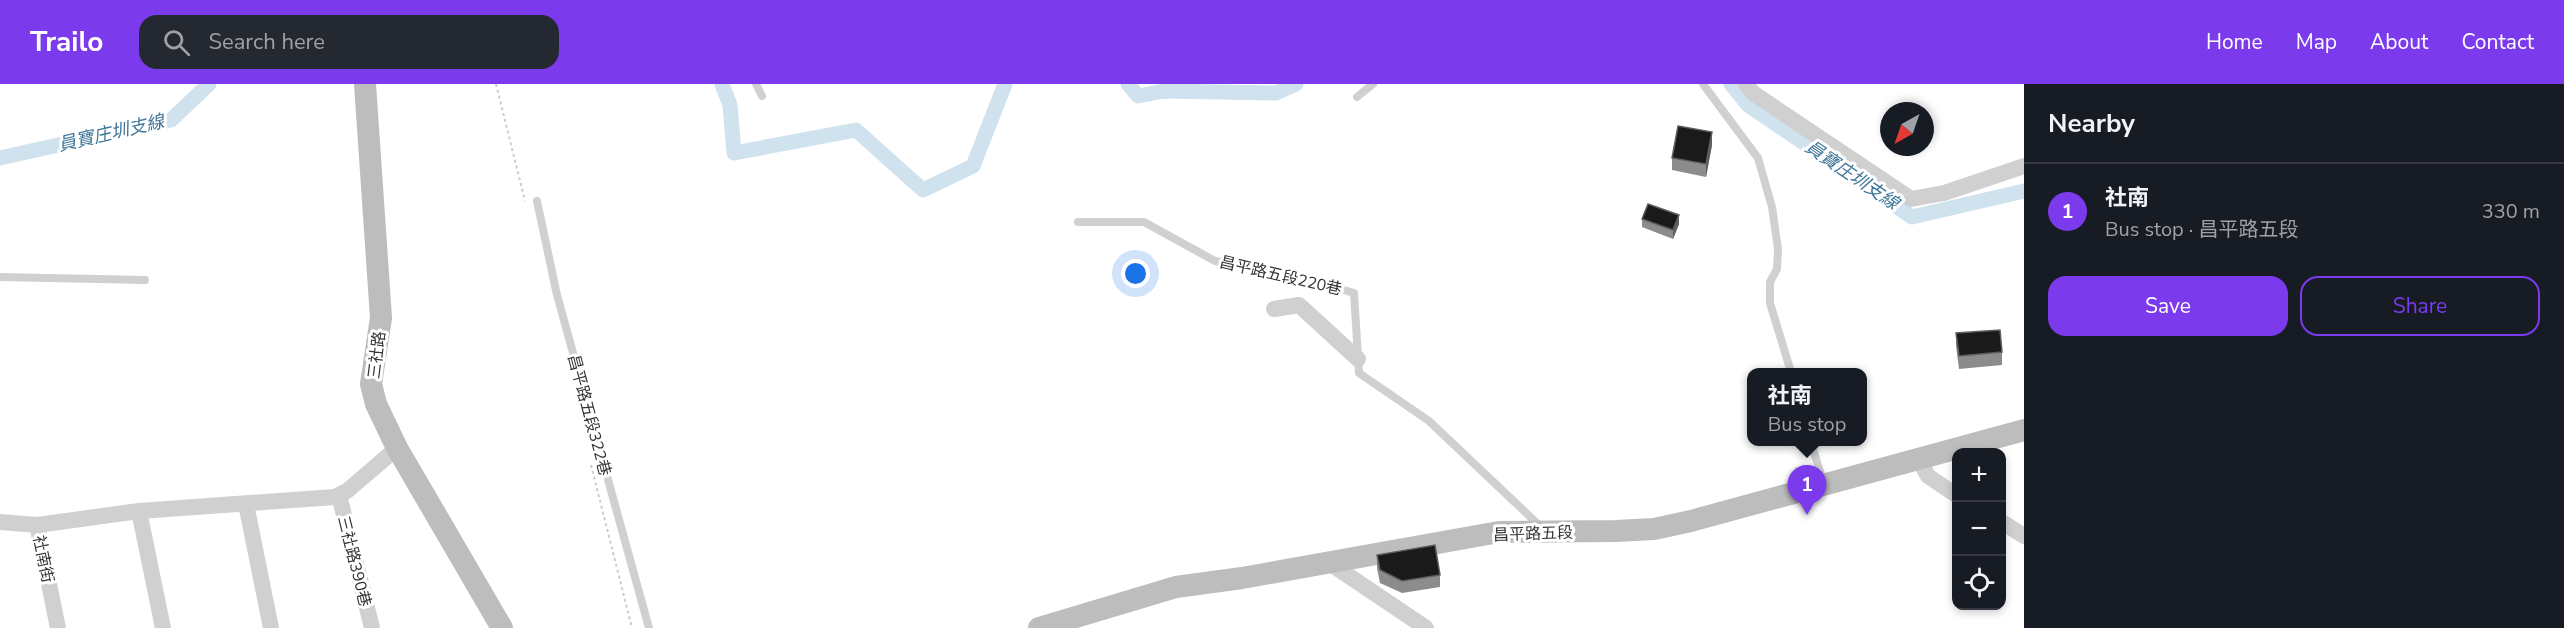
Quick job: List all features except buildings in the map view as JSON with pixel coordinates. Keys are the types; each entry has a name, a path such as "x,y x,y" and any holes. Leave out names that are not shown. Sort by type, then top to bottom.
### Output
{"street":[{"name":"三社路","path":"365,84 381,318 371,384 376,404 397,448 502,628"},
{"path":"1746,84 1753,93 1911,199 1944,193 2024,166"},
{"name":"昌平路五段220巷","path":"1274,309 1299,305 1358,359"},
{"name":"昌平路五段","path":"1039,628 1176,587 1242,578 1499,532 1654,529 2024,430"},
{"path":"37,525 139,512 335,497 347,490 397,448"},
{"path":"1918,460 1928,476 1952,492"},
{"name":"三社路390巷","path":"339,495 372,628"},
{"path":"246,504 271,628"},
{"path":"139,512 163,628"},
{"name":"社南街","path":"0,522 37,525 58,628"},
{"path":"2006,525 2024,536"},
{"path":"1328,562 1426,628"}],"lane":[{"path":"756,84 762,96"},
{"path":"1357,97 1373,84"},
{"path":"1703,84 1758,158 1761,167 1772,207 1778,249 1777,269 1770,282 1770,303 1790,368"},
{"name":"昌平路五段322巷","path":"537,201 557,296 649,628"},
{"name":"昌平路五段220巷","path":"1078,222 1144,222 1215,261 1290,274 1354,292 1359,373 1429,422 1544,531"},
{"path":"0,278 145,280"},
{"path":"1812,446 1824,485"}],"waterway":[{"name":"員寶庄圳支線","path":"0,158 171,120 209,84"},
{"name":"員寶庄圳支線","path":"722,84 730,105 734,153 856,130 923,190 973,166 1005,84"},
{"name":"員寶庄圳支線","path":"1128,84 1138,96 1164,91 1276,93 1296,84"},
{"name":"員寶庄圳支線","path":"1731,84 1748,105 1912,217 2024,191"}],"place":[{"name":"社南","path":"1807,515"}]}
